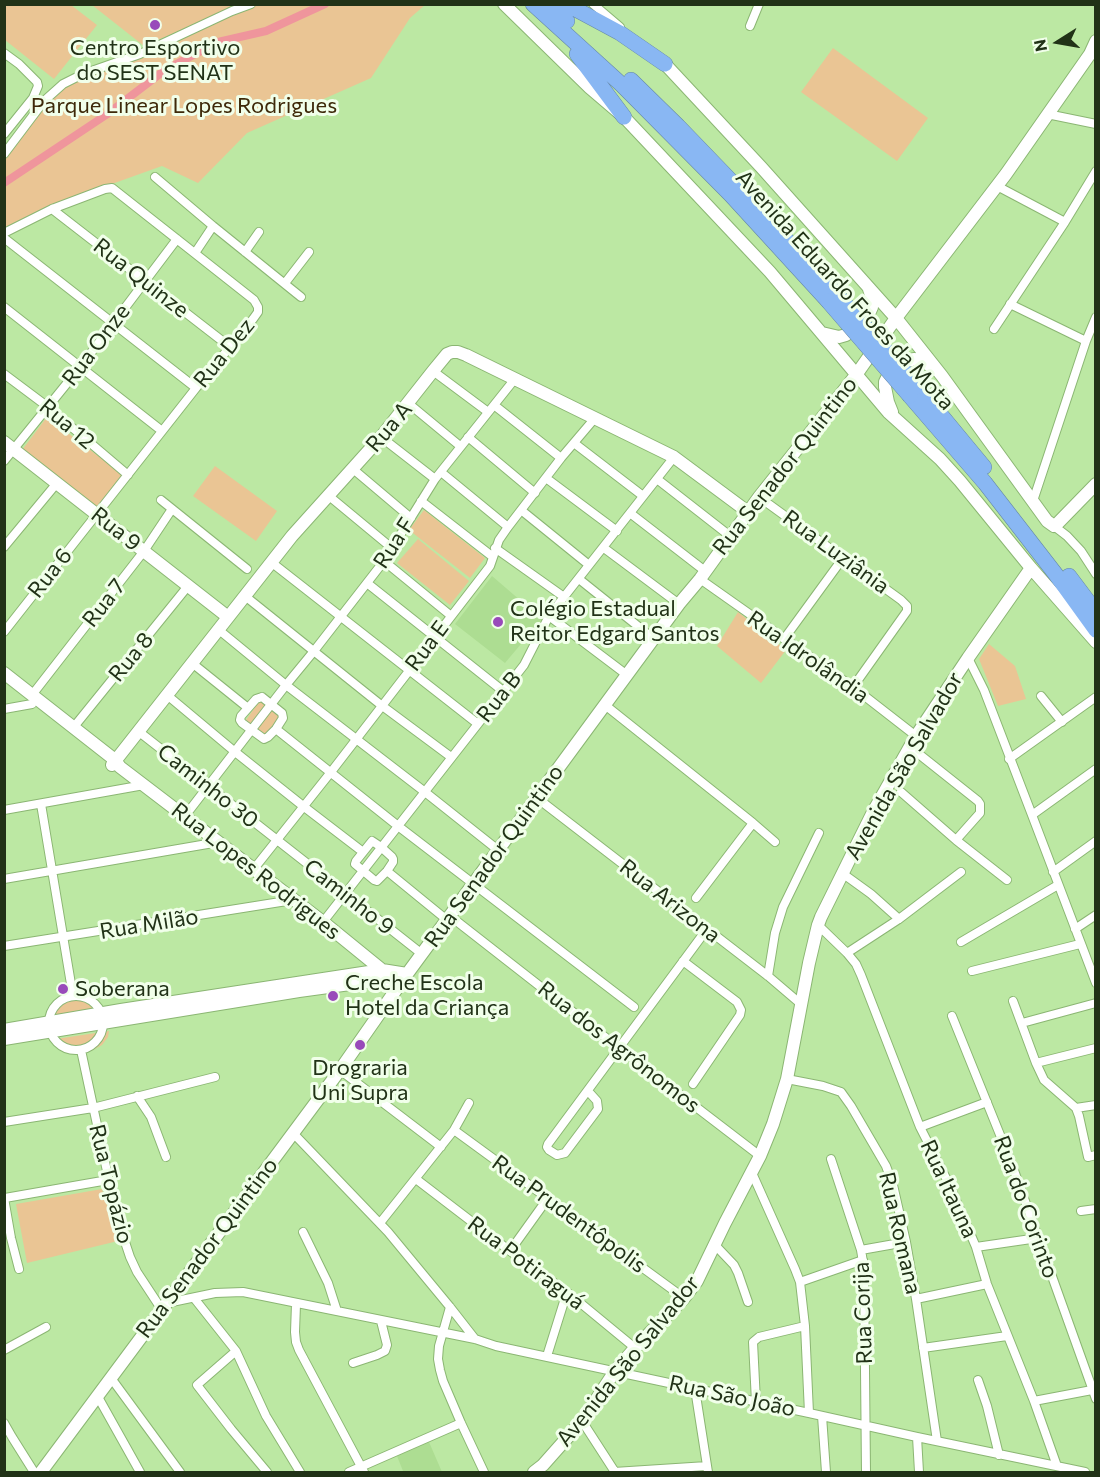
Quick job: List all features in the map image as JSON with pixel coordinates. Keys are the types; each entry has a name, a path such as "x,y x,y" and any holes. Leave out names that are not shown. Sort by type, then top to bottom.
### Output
{"highway":[{"path":"566,4 620,33 665,64"},
{"path":"540,6 549,24 572,47 624,117"},
{"name":"Avenida Eduardo Froes da Mota","path":"540,6 624,74 758,209 913,391 1006,494 1095,612"},
{"name":"Avenida Eduardo Froes da Mota","path":"913,391 1057,576 1095,630"}],"street":[{"path":"4,154 44,101 63,84 83,74 140,54 251,4"},
{"path":"504,4 624,117 770,272 888,412 947,466 1095,642"},
{"path":"593,4 665,64 867,285 896,311 907,331 1033,501 1049,522 1081,551 1095,574"},
{"path":"750,26 759,4"},
{"name":"Rua Senador Quintino","path":"42,1471 340,1070 422,954 679,604 759,497 856,375 888,329 896,311 997,186 1090,54 1095,41"},
{"path":"4,53 19,64 37,82 38,86 33,98 7,124 4,134"},
{"path":"1047,114 1095,124"},
{"path":"994,329 1065,222 1095,171"},
{"path":"154,177 301,297"},
{"path":"997,186 1065,222"},
{"name":"Rua Dez","path":"52,209 112,188 254,300 258,308 253,320 96,514"},
{"path":"4,233 52,209"},
{"name":"Rua Quinze","path":"52,209 230,347"},
{"path":"195,253 213,226"},
{"path":"245,252 259,232"},
{"path":"4,238 196,388"},
{"name":"Rua Onze","path":"4,461 9,446 48,407 177,239"},
{"path":"285,283 309,252"},
{"path":"822,333 839,337 846,335 868,316 872,307 867,285"},
{"path":"1010,304 1086,341"},
{"path":"4,307 162,431"},
{"path":"1033,501 1095,317"},
{"path":"888,329 898,327 907,331"},
{"name":"Rua A","path":"116,764 138,731 292,536 381,437 447,354 458,352 674,458 748,512"},
{"path":"846,362 856,363 868,358"},
{"path":"896,419 888,402 885,382 896,368 903,363 920,359 942,376"},
{"path":"433,371 491,408 561,458"},
{"name":"Rua 12","path":"4,374 48,407 128,475"},
{"name":"Rua F","path":"252,730 393,549 438,476 514,380"},
{"path":"408,404 460,446"},
{"name":"Rua E","path":"253,870 490,566 494,552 520,510 595,418"},
{"path":"381,437 508,527"},
{"path":"468,437 535,492"},
{"path":"574,443 643,496"},
{"name":"Rua 9","path":"9,446 228,617"},
{"name":"Rua B","path":"362,872 524,664 549,616 674,458"},
{"path":"353,469 411,518"},
{"path":"1049,522 1095,475"},
{"path":"546,478 617,531"},
{"path":"657,479 730,536"},
{"path":"4,547 57,483"},
{"path":"1049,522 1060,522 1095,483"},
{"path":"329,496 393,549"},
{"name":"Rua Luziânia","path":"759,497 907,606 907,611 853,687"},
{"path":"160,500 247,570"},
{"path":"421,501 564,597"},
{"name":"Rua 7","path":"32,699 144,551 172,509"},
{"path":"520,510 589,565"},
{"name":"Rua Idrolândia","path":"630,513 702,575 784,639 853,687 978,801 980,813 956,840"},
{"name":"Rua 6","path":"4,632 96,514"},
{"path":"604,548 679,604"},
{"path":"784,639 843,558"},
{"path":"384,561 450,615"},
{"path":"272,562 478,724"},
{"name":"Avenida São Salvador","path":"534,1473 582,1421 615,1371 684,1298 697,1281 752,1173 773,1124 787,1079 818,925 842,873 873,812 913,742 1031,568"},
{"path":"579,579 654,639"},
{"path":"367,583 503,691"},
{"name":"Rua 8","path":"73,728 188,586"},
{"path":"245,596 451,758"},
{"path":"549,616 627,675"},
{"path":"219,630 498,850"},
{"path":"968,658 984,690 1095,983"},
{"path":"192,663 248,708"},
{"name":"Rua Lopes Rodrigues","path":"4,673 32,699 323,922 385,975"},
{"name":"Rua Lopes Rodrigues","path":"4,683 32,699 73,728 116,764"},
{"path":"167,695 234,752 363,852"},
{"path":"1041,696 1062,722"},
{"path":"260,697 283,716 282,720 276,729 264,739 240,720 248,708 260,697"},
{"path":"1010,759 1095,698"},
{"path":"4,709 32,699"},
{"path":"604,705 775,842"},
{"path":"276,729 473,885 634,1007"},
{"path":"185,816 252,730"},
{"name":"Caminho 30","path":"138,731 277,840"},
{"path":"1032,815 1095,769"},
{"path":"4,810 145,785"},
{"path":"901,792 956,840 1007,880"},
{"name":"Rua Arizona","path":"537,798 768,976 802,1005"},
{"path":"41,804 73,996"},
{"path":"696,898 753,823"},
{"path":"768,976 783,907 819,833"},
{"name":"Caminho 9","path":"277,840 422,954"},
{"path":"372,841 392,857 393,862 388,872 379,880 376,881 362,872 356,865 355,862 363,852 372,841"},
{"path":"1053,872 1095,841"},
{"path":"4,879 220,842"},
{"path":"323,922 362,872"},
{"name":"Rua dos Agrônomos","path":"388,872 760,1156"},
{"path":"847,953 899,919 961,872"},
{"path":"842,873 872,894 899,919"},
{"path":"961,942 1058,885"},
{"name":"Rua Milão","path":"4,946 293,900"},
{"path":"1075,929 1095,915"},
{"name":"Rua Itauna","path":"818,925 856,964 920,1127 949,1184 976,1247 987,1284 1034,1401 1057,1466"},
{"path":"588,1091 597,1101 598,1109 563,1154 558,1155 549,1150 548,1144 706,929"},
{"path":"338,935 362,963 362,968 357,974"},
{"path":"972,971 1080,944"},
{"path":"683,961 737,1002 741,1010 740,1015 693,1084"},
{"path":"299,987 357,974 405,978"},
{"path":"4,1039 49,1027 167,1007 299,987 372,981 385,975"},
{"path":"73,996 90,1000 98,1008 102,1018 101,1032 97,1041 81,1050 62,1047 54,1040 49,1027 49,1015 53,1007 58,1001 73,996"},
{"path":"1013,1001 1044,1080 1076,1108 1092,1156"},
{"path":"1022,1023 1095,1003"},
{"name":"Rua do Corinto","path":"952,1016 1011,1162 1095,1399"},
{"path":"4,1030 49,1027"},
{"path":"1036,1063 1095,1048"},
{"name":"Rua Topázio","path":"81,1050 117,1218 130,1257 144,1284 165,1306"},
{"path":"340,1070 441,1147"},
{"path":"4,1122 93,1108 215,1077"},
{"name":"Rua Romana","path":"787,1079 834,1088 845,1096 886,1166 896,1195 906,1242 937,1441"},
{"path":"137,1096 151,1117 166,1157"},
{"path":"920,1127 987,1102"},
{"path":"380,1223 454,1130 469,1103"},
{"path":"1076,1108 1095,1105"},
{"name":"Rua Prudentôpolis","path":"454,1130 684,1298"},
{"path":"293,1132 380,1223 475,1340"},
{"name":"Rua Corija","path":"831,1159 861,1250 864,1268 866,1473"},
{"path":"752,1173 800,1282 806,1326 809,1413"},
{"name":"Rua Potiraguá","path":"416,1179 567,1293 635,1348"},
{"path":"19,1269 4,1198 108,1180"},
{"path":"510,1251 548,1198"},
{"path":"1081,1211 1095,1209"},
{"path":"303,1232 328,1283 338,1311"},
{"path":"976,1247 1038,1238"},
{"path":"861,1250 906,1242"},
{"path":"714,1245 734,1265 748,1302"},
{"path":"800,1282 863,1260"},
{"path":"916,1299 987,1284"},
{"name":"Rua São João","path":"165,1306 215,1293 243,1292 475,1340 1085,1473"},
{"path":"547,1356 567,1293"},
{"path":"194,1298 236,1351 266,1416 300,1473"},
{"path":"296,1304 295,1332 299,1350 362,1470"},
{"path":"450,1307 439,1346 440,1370 484,1473"},
{"path":"353,1363 385,1351 387,1345 381,1321"},
{"path":"756,1402 753,1342 759,1337 806,1326"},
{"path":"4,1350 46,1327"},
{"path":"923,1348 1007,1336"},
{"path":"236,1351 197,1385 267,1473"},
{"path":"111,1378 180,1473"},
{"path":"978,1380 999,1455"},
{"path":"582,1421 614,1472 707,1469 695,1389"},
{"path":"1034,1401 1092,1390"},
{"path":"98,1397 140,1473"},
{"path":"822,1416 826,1473"},
{"path":"4,1423 8,1438 42,1471"},
{"path":"349,1473 362,1470 461,1423"},
{"path":"916,1437 919,1473"}],"shaded area":[{"name":"Colégio Estadual Reitor Edgard Santos","path":"492,576 542,619 505,663 455,624"},
{"path":"429,1442 442,1472 402,1472 397,1456"}],"green space":[{"name":"Parque Linear Lopes Rodrigues","path":"254,4 425,5 410,18 371,78 247,133 198,183 162,166 109,185 5,232 4,154 45,101 64,84"},
{"path":"4,5 71,5 97,25 54,79 5,40"},
{"name":"Centro Esportivo do SEST SENAT","path":"92,5 239,5 144,46"},
{"path":"833,48 928,118 897,161 801,92"},
{"path":"47,417 123,475 98,508 22,450"},
{"path":"215,466 277,511 256,541 193,496"},
{"path":"424,510 485,558 470,578 409,530"},
{"path":"418,539 469,581 450,605 397,563"},
{"path":"738,612 786,650 761,683 717,646"},
{"path":"989,644 1015,666 1026,699 998,706 979,659"},
{"path":"261,699 282,716 265,736 246,720"},
{"path":"75,1000 96,1003 105,1010 51,1019 56,1009 63,1003"},
{"path":"109,1031 102,1045 84,1054 70,1049 56,1039"},
{"path":"102,1189 118,1241 27,1263 16,1204"}],"waterway":[{"path":"4,183 106,115 165,70 218,42 266,31 325,4"}],"place":[{"name":"Centro Esportivo do SEST SENAT","path":"155,25"},
{"name":"Colégio Estadual Reitor Edgard Santos","path":"498,622"},
{"name":"Soberana","path":"63,989"},
{"name":"Creche Escola Hotel da Criança","path":"333,996"},
{"name":"Drograria Uni Supra","path":"360,1045"}]}
